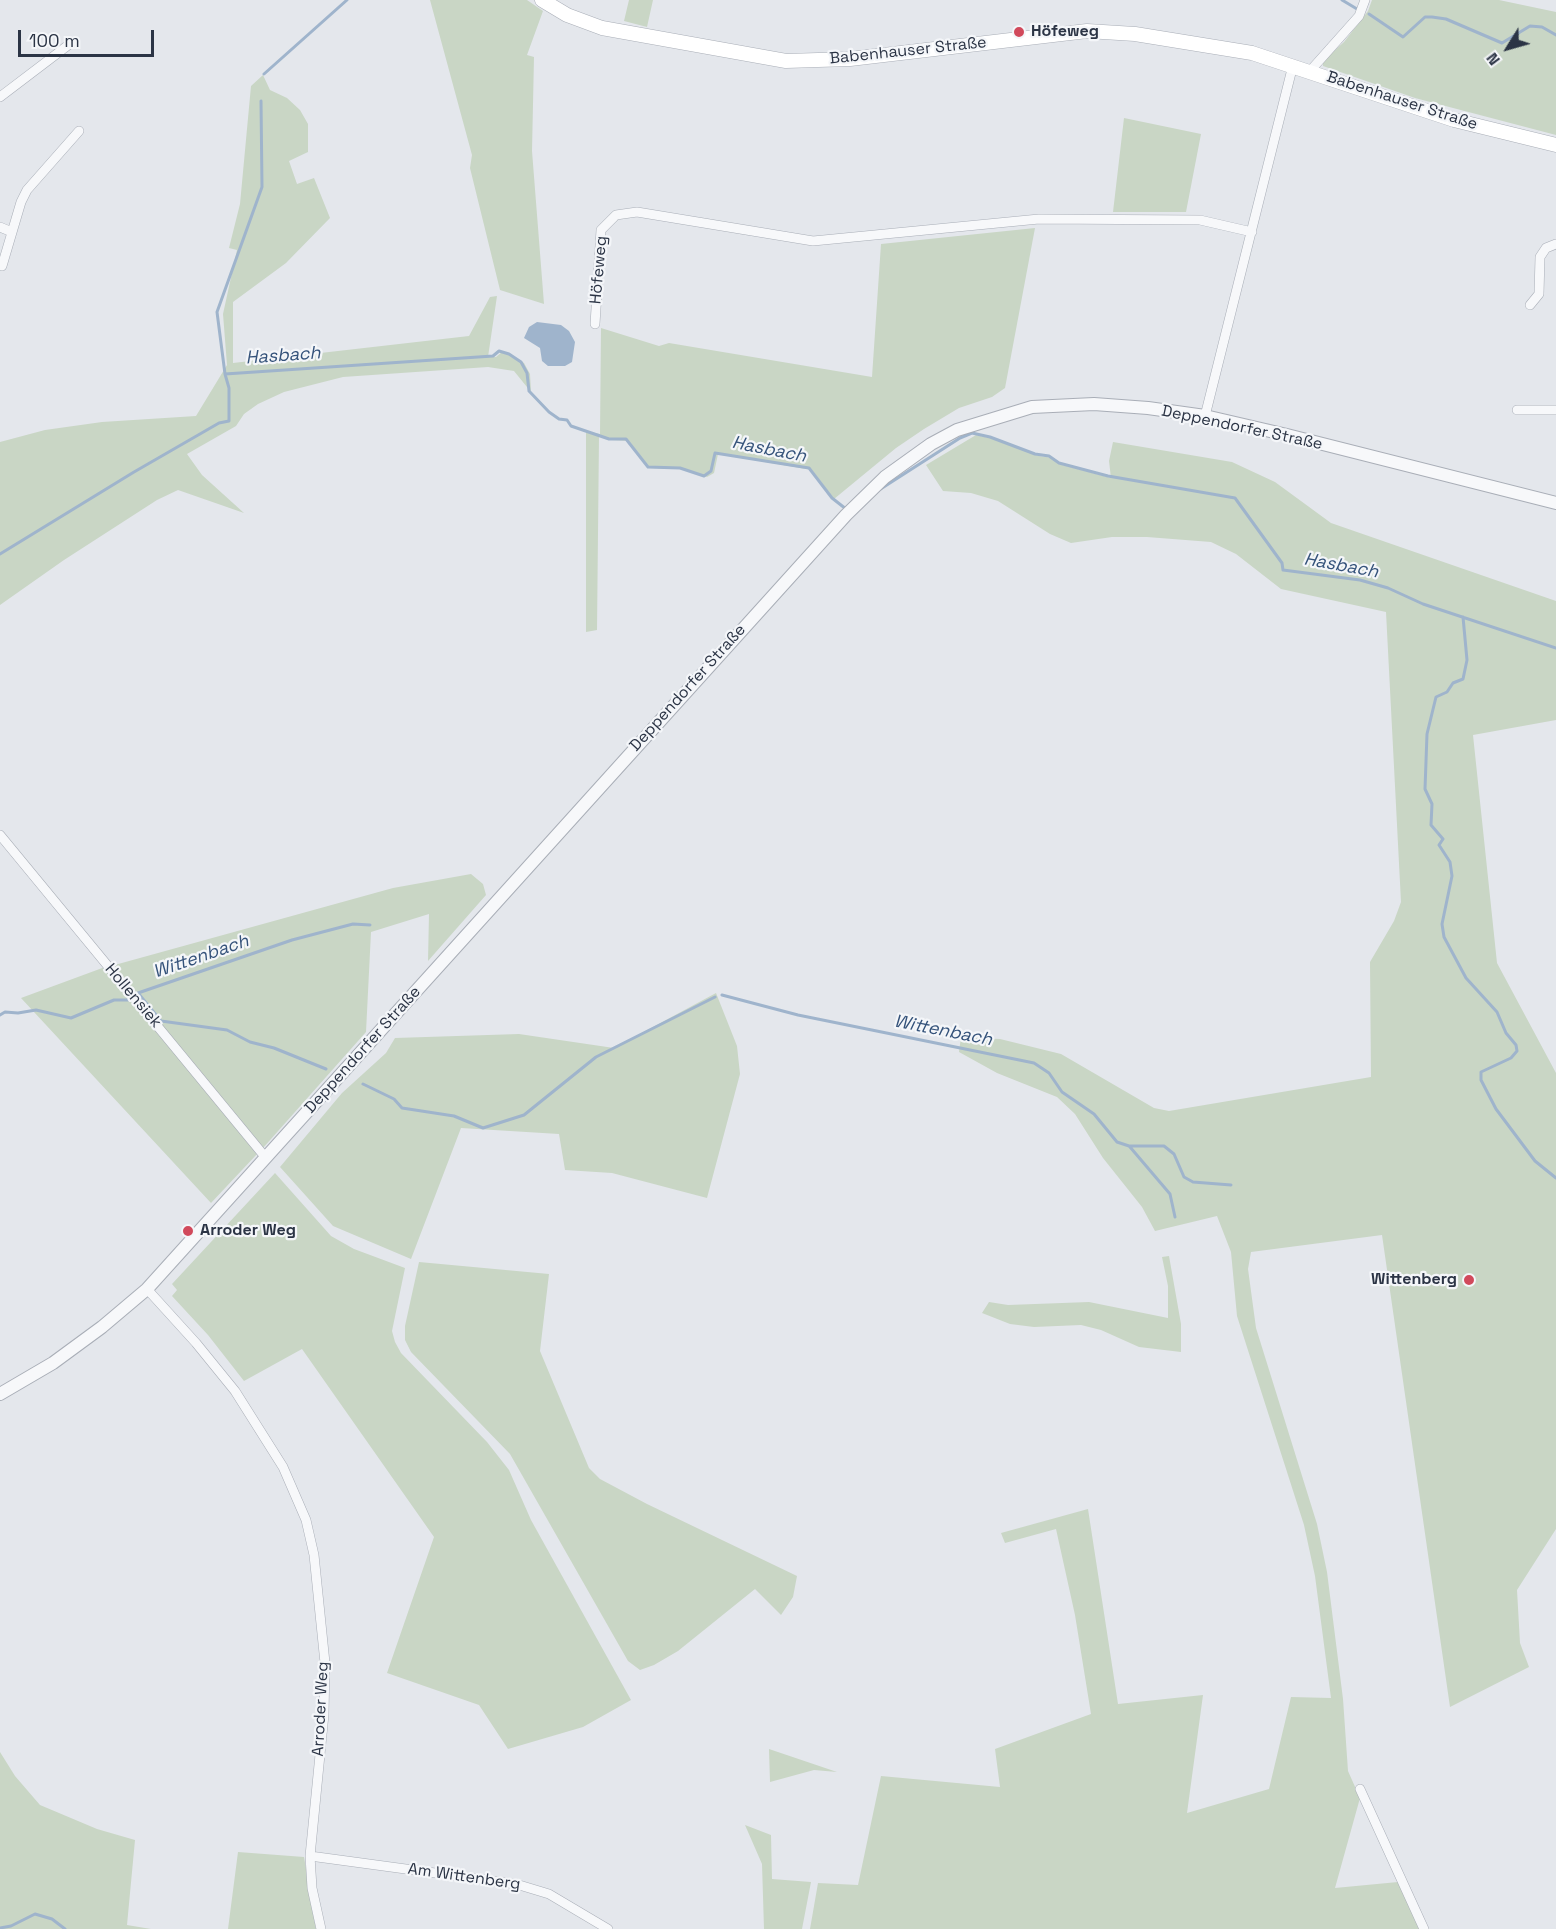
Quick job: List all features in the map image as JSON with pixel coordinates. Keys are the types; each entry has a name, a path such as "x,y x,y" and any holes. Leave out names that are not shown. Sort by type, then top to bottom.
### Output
{"main road":[{"name":"Babenhauser Straße","path":"542,0 567,15 602,28 786,61 850,59 1058,34 1104,31 1198,43 1293,65 1454,120 1556,145"}],"street":[{"path":"1310,70 1359,16 1365,0"},
{"path":"0,97 71,43"},
{"path":"1205,416 1293,65"},
{"path":"2,266 27,190 79,131"},
{"name":"Höfeweg","path":"595,324 601,230 616,215 637,212 813,241 1039,219 1200,220 1252,232"},
{"path":"0,227 12,232"},
{"path":"1530,305 1539,294 1540,257 1546,249 1556,244"},
{"name":"Deppendorfer Straße","path":"0,1394 61,1357 102,1327 147,1289 855,505 893,471 931,444 957,430 1032,407 1094,404 1148,408 1205,416 1556,503"},
{"path":"1517,411 1556,410"},
{"name":"Hollensiek","path":"0,835 266,1158"},
{"name":"Arroder Weg","path":"147,1289 235,1390 283,1467 306,1520 314,1555 325,1663 324,1714 310,1856 312,1888 321,1929"},
{"path":"1360,1789 1424,1929"},
{"name":"Am Wittenberg","path":"310,1856 516,1884 549,1894 608,1929"}],"green space":[{"path":"430,0 527,0 543,11 527,55 534,57 532,151 544,304 500,290 470,168 472,155"},
{"path":"629,0 653,0 647,27 624,21"},
{"path":"1372,0 1499,0 1556,12 1556,135 1415,98 1323,66 1323,61 1344,42 1368,11"},
{"path":"263,75 270,90 287,98 300,110 308,124 308,152 289,161 297,184 314,178 330,218 286,263 233,302 233,363 469,336 490,297 497,296 488,357 496,357 502,352 524,363 530,374 531,392 514,371 488,367 343,377 284,392 258,404 244,414 236,426 187,454 202,475 244,513 178,490 157,500 64,560 0,605 0,442 45,430 102,422 196,416 227,365 223,314 237,250 229,248 240,204 251,86"},
{"path":"1124,118 1201,134 1186,212 1113,212"},
{"path":"1035,228 1005,388 992,397 959,408 924,429 896,448 834,499 812,470 718,454 714,473 707,477 682,469 650,468 629,441 612,440 599,436 597,630 586,632 586,431 600,434 601,328 659,346 669,343 872,377 881,244"},
{"path":"976,435 994,439 1039,456 1053,458 1063,465 1111,478 1109,461 1113,442 1232,462 1275,482 1331,523 1556,601 1556,720 1473,735 1497,963 1556,1073 1556,1529 1517,1590 1520,1643 1529,1667 1450,1707 1382,1235 1251,1252 1248,1269 1256,1328 1317,1524 1327,1572 1343,1699 1348,1771 1360,1798 1335,1888 1398,1882 1420,1929 810,1929 818,1883 858,1885 881,1776 1000,1787 995,1749 1091,1714 1075,1615 1056,1529 1005,1543 1001,1533 1088,1509 1118,1704 1203,1695 1187,1813 1269,1789 1291,1697 1331,1698 1315,1576 1304,1525 1237,1316 1231,1252 1217,1216 1155,1231 1142,1207 1103,1158 1075,1114 1057,1097 997,1073 959,1052 961,1037 1000,1039 1061,1054 1154,1108 1169,1111 1371,1077 1370,962 1394,921 1401,902 1386,612 1281,589 1236,554 1211,542 1112,537 1071,543 1050,534 998,501 971,493 943,491 926,465"},
{"path":"471,874 483,884 486,895 428,961 429,914 371,932 366,1032 263,1148 111,966 393,888"},
{"path":"105,967 258,1153 211,1203 21,998"},
{"path":"716,993 737,1046 740,1074 707,1198 612,1173 565,1170 559,1134 461,1128 411,1259 333,1226 280,1167 342,1093 386,1053 395,1038 519,1034 614,1048"},
{"path":"275,1173 331,1236 354,1249 405,1268 392,1331 395,1342 401,1353 487,1442 509,1470 531,1520 631,1700 583,1727 508,1749 479,1705 387,1673 434,1537 302,1349 244,1381 208,1335 172,1296 177,1290 172,1284"},
{"path":"1169,1256 1181,1324 1181,1352 1139,1347 1101,1330 1081,1325 1034,1327 1010,1324 982,1313 989,1302 1008,1305 1089,1302 1168,1318 1168,1286 1162,1257"},
{"path":"419,1262 549,1274 540,1351 589,1468 600,1479 647,1504 797,1576 793,1597 781,1615 755,1589 678,1651 654,1665 640,1670 628,1661 510,1454 411,1352 405,1340 405,1326"},
{"path":"769,1749 837,1772 814,1770 770,1782"},
{"path":"0,1752 15,1776 40,1805 97,1829 135,1840 127,1925 151,1929 0,1929"},
{"path":"745,1825 771,1835 772,1879 811,1882 802,1929 764,1929 762,1864"},
{"path":"238,1852 304,1857 316,1929 228,1929"}],"water":[{"path":"537,322 561,325 569,331 575,342 572,362 565,366 548,366 542,361 540,348 524,338 529,327"}],"waterway":[{"path":"264,74 347,0"},
{"path":"1342,0 1357,9"},
{"path":"1369,14 1403,37 1425,17 1446,19 1502,43 1530,26 1542,27 1556,35"},
{"path":"225,374 217,312 262,187 261,101"},
{"name":"Hasbach","path":"0,554 134,472 219,423 229,421 229,388 225,374 493,356 499,351 521,362 527,373 529,391 549,412 559,419 567,420 571,426 609,439 626,439 648,467 680,468 704,476 711,471 715,453 809,468 832,498 846,509"},
{"name":"Hasbach","path":"879,490 960,438 972,433 990,437 1035,454 1049,456 1059,463 1108,476 1235,498 1282,563 1283,570 1360,580 1388,588 1423,604 1556,648"},
{"path":"1463,617 1467,660 1463,679 1453,683 1447,692 1436,697 1427,734 1425,789 1432,804 1431,825 1443,839 1439,845 1450,862 1452,876 1442,924 1444,937 1466,978 1497,1012 1506,1033 1516,1045 1517,1051 1511,1058 1481,1072 1481,1080 1496,1109 1535,1161 1556,1178"},
{"name":"Wittenbach","path":"326,1069 274,1048 250,1042 227,1030 161,1021 138,993 292,940 353,924 370,925"},
{"name":"Wittenbach","path":"722,995 798,1015 1034,1063 1049,1073 1062,1092 1094,1114 1117,1142 1129,1146 1164,1146 1174,1154 1184,1177 1193,1182 1231,1185"},
{"name":"Wittenbach","path":"363,1084 394,1099 402,1108 454,1116 483,1128 524,1115 596,1057 715,997"},
{"name":"Wittenbach","path":"0,1015 5,1012 18,1013 36,1010 71,1018 114,1000 128,1000"},
{"name":"Wittenbach","path":"1130,1147 1170,1194 1175,1217"},
{"path":"0,1928 11,1926 35,1914 52,1919 65,1929"}],"place":[{"name":"Höfeweg","path":"1019,32"},
{"name":"Arroder Weg","path":"188,1231"},
{"name":"Wittenberg","path":"1469,1280"}]}
